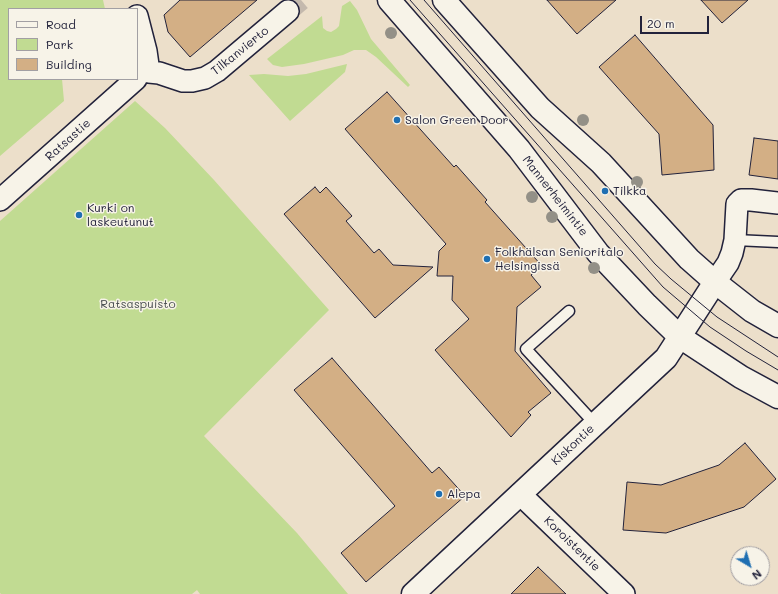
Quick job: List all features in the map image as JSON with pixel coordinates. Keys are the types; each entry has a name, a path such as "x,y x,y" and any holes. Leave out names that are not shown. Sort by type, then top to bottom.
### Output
{"main road":[{"name":"Mannerheimintie","path":"389,0 519,149 598,252 647,306 680,337 741,377 778,397"},
{"path":"444,0 540,108 601,163 679,250 716,282 752,310 778,326"},
{"name":"Kiskontie","path":"413,594 666,358 716,282"}],"street":[{"name":"Tilkanvierto","path":"141,76 159,73 183,81 192,81 205,78 217,71 288,11"},
{"path":"138,20 146,51 141,76"},
{"name":"Ratsastie","path":"0,200 136,80"},
{"path":"716,282 728,263 732,253 735,240 737,204 741,200 778,203"},
{"name":"Koroistentie","path":"520,494 624,594"}],"lane":[{"path":"735,240 778,242"},
{"path":"569,311 526,349 595,424"}],"green space":[{"path":"0,0 103,0 105,8 8,8 8,80 62,80 64,101 0,156"},
{"path":"350,1 357,10 371,39 410,85 408,87 376,57 366,50 354,50 343,55 304,64 282,67 273,65 267,59 322,16 323,28 331,32 336,29 339,26 342,6"},
{"path":"347,64 345,72 290,121 249,75 264,74 288,76 306,74"},
{"name":"Ratsaspuisto","path":"135,101 165,128 214,180 329,310 204,436 297,533 348,594 200,594 197,590 192,594 0,593 0,221"}],"building":[{"path":"180,0 257,0 190,57 168,32 164,15"},
{"path":"547,0 616,0 577,34"},
{"path":"701,0 748,0 722,23"},
{"path":"635,35 713,125 714,170 662,175 659,134 599,67"},
{"name":"Folkhälsan Senioritalo Helsingissä","path":"387,92 454,167 456,165 487,200 485,202 542,266 531,275 541,287 517,307 515,351 551,393 528,412 531,415 511,437 435,350 469,319 452,300 453,276 437,276 439,251 446,244 345,129"},
{"path":"754,138 778,141 778,179 749,175"},
{"path":"315,187 320,193 326,187 352,216 346,221 374,253 379,249 393,265 433,267 375,318 284,214"},
{"path":"332,358 432,473 439,467 465,496 366,582 341,553 395,506 294,390"},
{"path":"745,443 776,479 744,507 666,533 623,530 627,482 661,485 719,465"},
{"path":"538,567 566,594 511,594"}],"tunnel":[{"path":"288,11 301,0"}],"tram line":[{"path":"410,0 663,287 710,327 778,370"},
{"path":"424,0 655,264 717,317 778,357"}],"place":[{"name":"Salon Green Door","path":"397,120"},
{"name":"Tilkka","path":"605,191"},
{"name":"Kurki on laskeutunut","path":"79,215"},
{"name":"Folkhälsan Senioritalo Helsingissä","path":"487,259"},
{"name":"Alepa","path":"439,494"}]}
